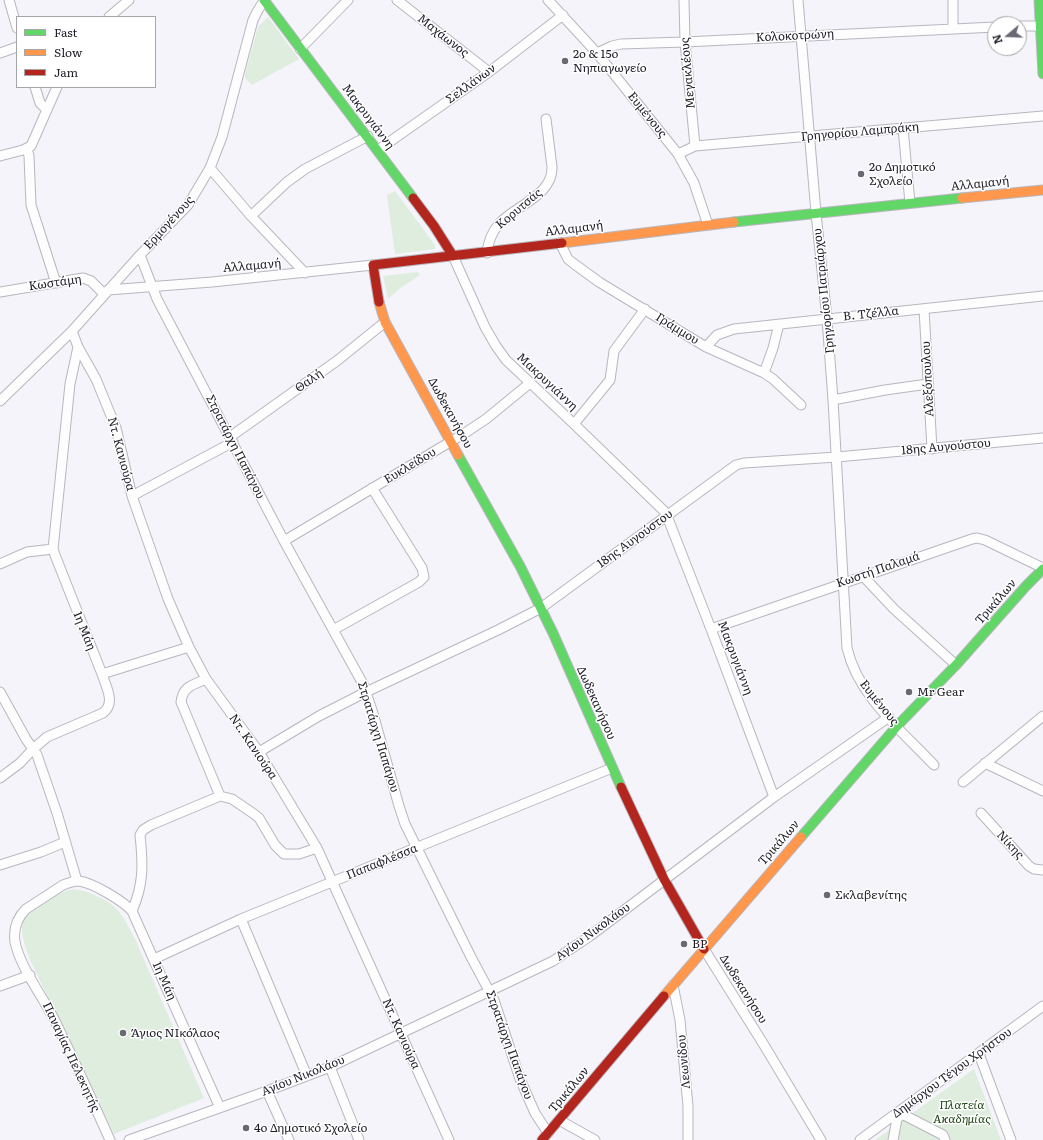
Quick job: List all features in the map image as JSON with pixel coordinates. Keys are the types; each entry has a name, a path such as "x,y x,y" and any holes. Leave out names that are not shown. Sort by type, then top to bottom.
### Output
{"street":[{"path":"9,0 16,24"},
{"path":"110,16 129,0"},
{"name":"Μακρυγιάννη","path":"264,0 368,136 434,227 452,256 478,312 496,346 511,366 574,424 664,511 711,629 774,797"},
{"name":"Ερμογένους","path":"0,401 72,331 140,255 188,205 210,168 222,137 253,20 264,0"},
{"path":"300,49 348,0"},
{"name":"Μαχάωνος","path":"397,0 489,72"},
{"name":"Ευμένους","path":"548,0 596,53 678,154 694,183 708,226"},
{"name":"Μεγακλέους","path":"684,0 685,42 695,146"},
{"name":"Γρηγορίου Πατριάρχου","path":"798,0 816,213 827,319 844,582"},
{"path":"953,0 953,29"},
{"path":"1039,0 1042,26 1043,74"},
{"name":"Σελλάνων","path":"378,150 489,72 562,14"},
{"path":"1027,26 1042,26"},
{"name":"Κολοκοτρώνη","path":"596,53 620,44 987,27"},
{"path":"0,54 16,47"},
{"path":"35,88 40,103 47,110"},
{"path":"0,156 27,148 32,143 57,88"},
{"name":"Γρηγορίου Λαμπράκη","path":"678,154 695,146 1043,116"},
{"name":"Κορυτσάς","path":"487,253 490,238 499,224 543,190 552,175 546,119"},
{"path":"903,128 910,203"},
{"path":"251,216 287,182 300,172 368,136"},
{"path":"27,148 29,156 31,205 56,283"},
{"path":"210,168 251,216 306,273"},
{"name":"Αλλαμανή","path":"106,292 306,273 487,253 816,213 1043,190"},
{"name":"Γράμμου","path":"560,243 568,259 599,282 706,347 764,373 801,404"},
{"name":"Στρατάρχη Παπάγου","path":"140,255 152,287 284,541 359,676 366,692 399,806 416,848 471,957 490,991 499,1012 520,1080 545,1137"},
{"name":"Δωδεκανήσου","path":"373,265 379,304 385,322 520,566 541,608 612,768 664,879 704,949 821,1140"},
{"name":"Κωστάμη","path":"0,292 86,278 106,292"},
{"name":"Β. Τζέλλα","path":"706,347 717,335 724,331 734,329 1043,296"},
{"path":"574,424 610,380 614,351 645,309"},
{"name":"Αλεξόπουλου","path":"924,309 932,449"},
{"name":"Θαλή","path":"132,496 231,439 338,360 385,322"},
{"path":"764,373 773,348 779,324"},
{"path":"72,331 78,347"},
{"name":"Ντ. Κανιούρα","path":"78,347 96,379 116,428 132,496 168,599 189,647 206,679 259,752 317,848 449,1140"},
{"name":"1η Μάη","path":"0,778 20,763 47,737 95,717 106,710 110,705 110,699 102,674 55,556 54,548 70,384 78,347"},
{"name":"Ευκλείδου","path":"284,541 452,441 486,419 530,383"},
{"path":"833,400 885,390 928,384"},
{"name":"18ης Αυγούστου","path":"259,752 305,724 366,692 498,630 541,608 736,465 744,463 837,457 1043,438"},
{"path":"333,630 419,582 424,577 422,568 372,488"},
{"name":"Κωστή Παλαμά","path":"711,629 844,582 977,538 990,542 1043,568"},
{"path":"0,564 27,552 54,548"},
{"name":"Τρικάλων","path":"545,1137 673,985 897,726 956,665 1043,568"},
{"path":"863,576 894,609 956,665"},
{"name":"Ευμένους","path":"844,582 847,648 849,658 858,680 888,717 934,765"},
{"path":"102,674 189,647"},
{"path":"206,679 186,688 182,695 181,702 220,796"},
{"path":"0,692 26,739 37,755 77,881 63,885 26,909 16,922 14,932 16,945 30,975 0,986"},
{"path":"963,782 1043,716"},
{"name":"Αγίου Νικολάου","path":"129,1140 330,1067 561,957 774,797 888,717"},
{"path":"985,763 1043,791"},
{"name":"Παπαφλέσσα","path":"154,959 241,919 612,768"},
{"path":"132,911 142,880 141,832 145,828 220,796 232,799 259,818 275,845 284,854 299,854 317,848"},
{"name":"Νίκης","path":"981,813 1029,866 1034,869 1043,870"},
{"path":"0,865 65,842"},
{"name":"1η Μάη","path":"77,881 93,886 115,898 132,911 220,1108"},
{"path":"241,919 307,1076"},
{"name":"Παναγίας Πελεκητής","path":"30,975 55,1021 110,1140"},
{"name":"Λεωνίδου","path":"673,985 680,1020 687,1092 688,1140"},
{"name":"Δημάρχου Τέγου Χρήστου","path":"860,1140 1043,1006"},
{"path":"979,1054 1010,1140"},
{"path":"330,1067 360,1140"},
{"path":"267,1091 289,1140"},
{"path":"893,1140 898,1119 902,1114 943,1135 945,1140"},
{"path":"559,1120 596,1140"}],"green space":[{"path":"268,17 299,59 252,85 245,78 245,74 258,27"},
{"path":"395,191 435,245 435,249 395,254 387,195"},
{"path":"418,272 420,275 399,289 388,299 383,276"},
{"path":"73,889 92,894 105,900 116,908 125,920 136,941 204,1098 114,1134 30,960 23,937 22,925 27,915 58,894"},
{"name":"Πλατεία Ακαδημίας","path":"974,1069 1001,1140 875,1140"}],"traffic: fast":[{"path":"264,0 413,198"},
{"path":"1039,0 1043,74"},
{"path":"734,222 962,198"},
{"path":"458,455 520,566 553,633 621,787"},
{"path":"801,837 897,726 956,665 1043,569"}],"traffic: slow":[{"path":"962,198 1043,190"},
{"path":"562,243 734,222"},
{"path":"379,302 385,322 458,455"},
{"path":"664,996 801,837"}],"traffic: jam":[{"path":"413,198 434,226 453,256"},
{"path":"379,302 373,265 562,243"},
{"path":"621,787 664,879 704,949"},
{"path":"542,1140 664,996"}],"place":[{"name":"2ο & 15ο Νηπιαγωγείο","path":"565,61"},
{"name":"2ο Δημοτικό Σχολείο","path":"861,174"},
{"name":"Mr Gear","path":"909,692"},
{"name":"Σκλαβενίτης","path":"827,895"},
{"name":"BP","path":"684,944"},
{"name":"Άγιος ΝΙκόλαος","path":"123,1033"},
{"name":"4ο Δημοτικό Σχολείο","path":"246,1128"}]}
